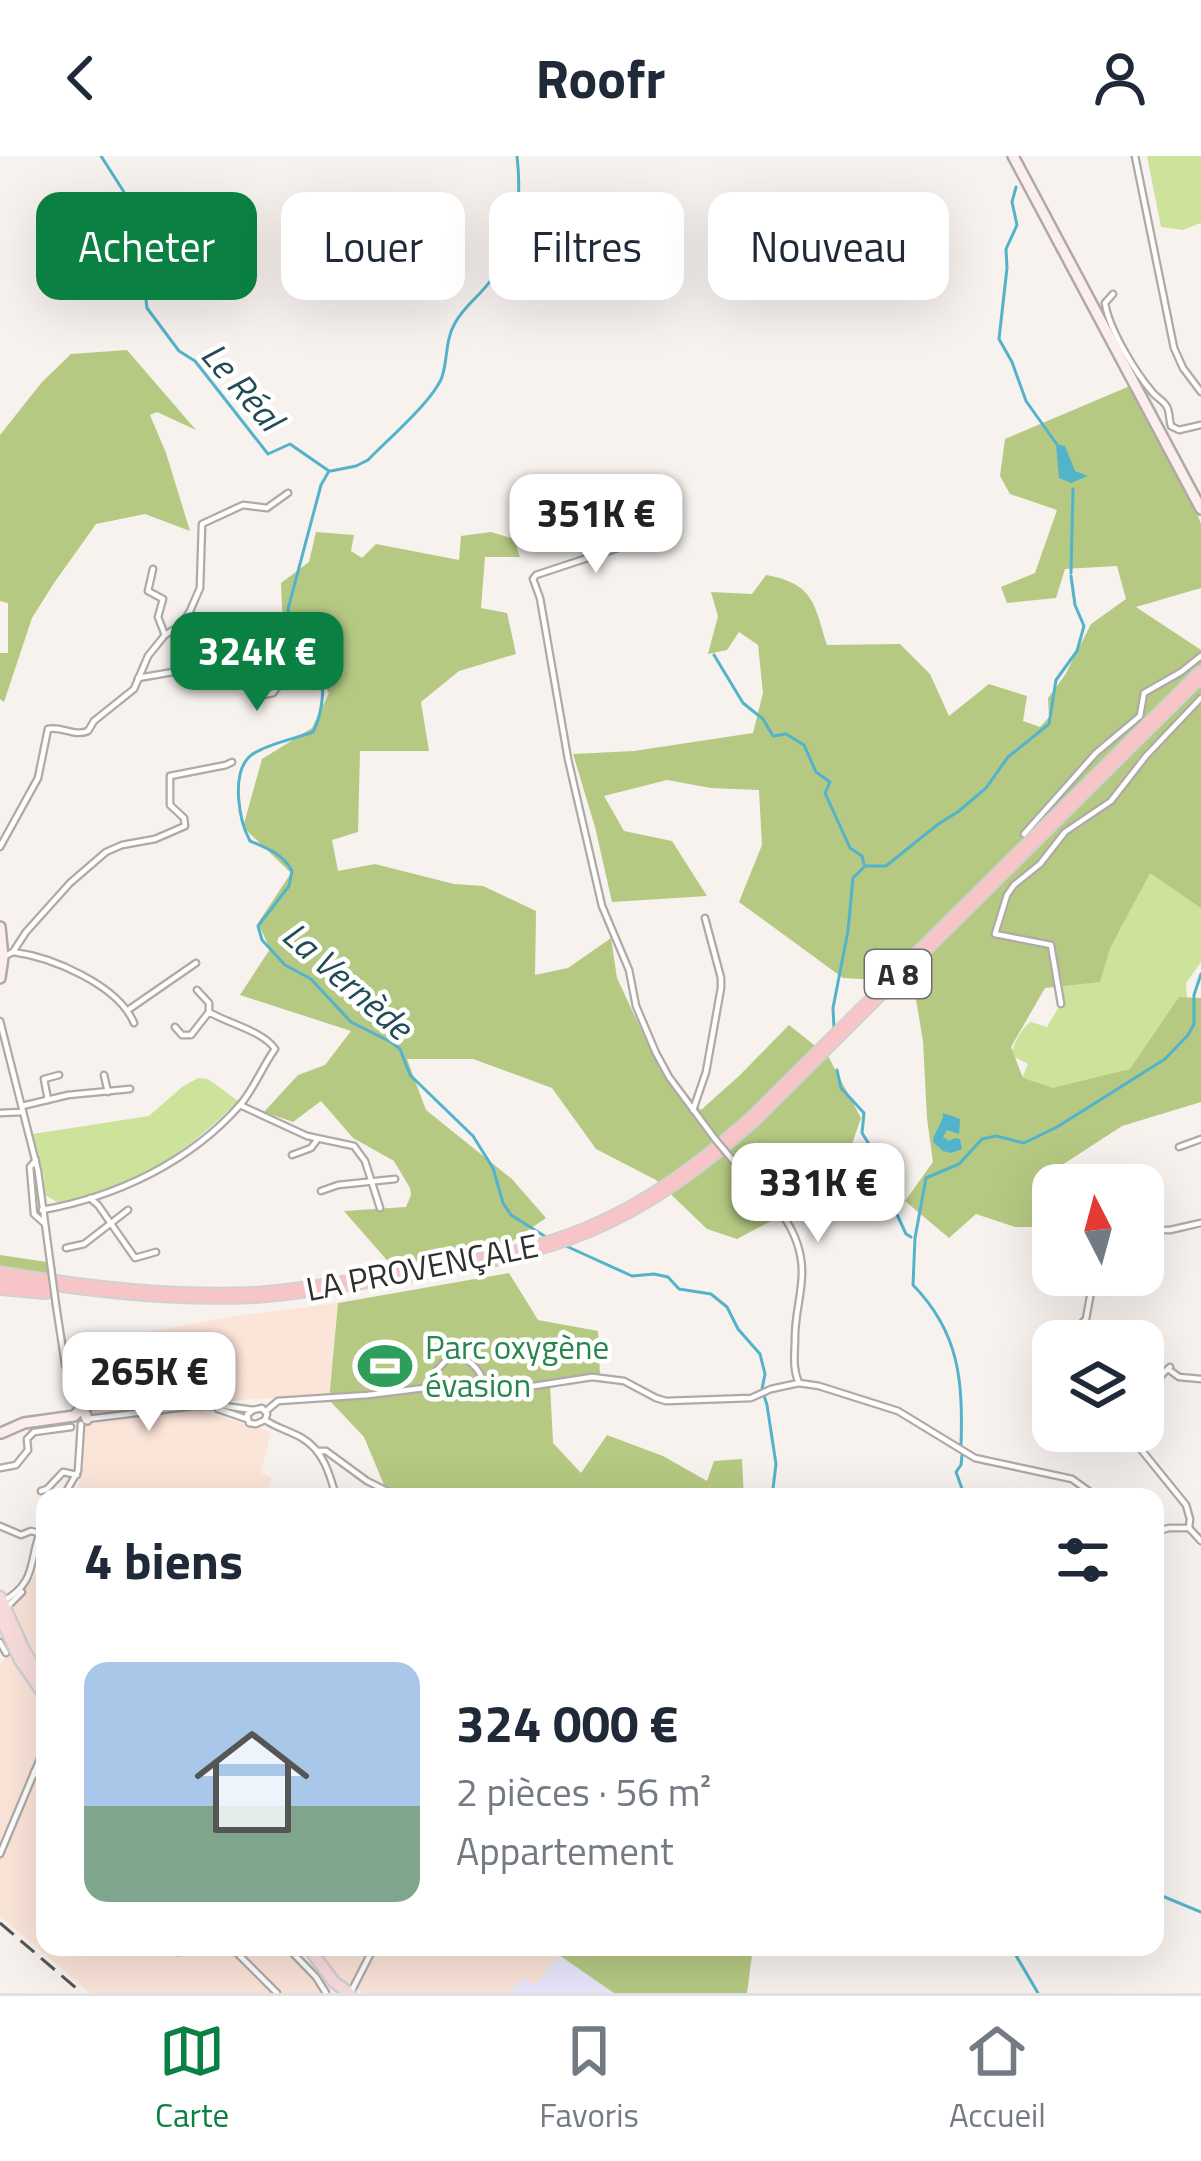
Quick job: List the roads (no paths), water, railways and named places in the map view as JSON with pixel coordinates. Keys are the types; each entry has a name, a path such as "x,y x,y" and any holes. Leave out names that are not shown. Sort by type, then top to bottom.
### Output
{"highway":[{"name":"LA PROVENÇALE","path":"574,1240 712,1155 754,1118 1201,674"},
{"name":"LA PROVENÇALE","path":"0,1281 46,1291 168,1303 286,1301 451,1276 551,1248 632,1218 718,1162 759,1126 1201,686"},
{"name":"LA PROVENÇALE","path":"0,1281 197,1296 257,1294 449,1268 551,1248"}],"main road":[{"path":"1013,156 1201,506"},
{"path":"0,927 8,954 0,978"},
{"path":"1,1437 78,1420"},
{"path":"1,1607 2,1634 36,1683"},
{"path":"1,1607 36,1669"},
{"path":"310,1956 335,1993"},
{"path":"312,1956 334,1982 354,1991"}],"street":[{"path":"1135,156 1174,348 1201,392"},
{"path":"1113,294 1105,303 1108,316 1143,379 1167,406 1172,427 1201,425"},
{"path":"0,847 38,778 47,729 84,734 134,689 148,656 165,635 181,626 201,581 202,524 243,506 267,508 288,494"},
{"path":"638,542 533,579 602,906 629,970 636,1006 656,1053 693,1110 790,1224 801,1259 794,1363 799,1383"},
{"path":"154,569 148,591 163,599 158,617 165,635"},
{"path":"1024,834 1096,753 1140,716 1144,693 1201,656"},
{"path":"226,674 274,658 301,661 309,668"},
{"path":"139,678 179,671 226,674 263,694 273,694 279,685"},
{"path":"1061,1004 1051,945 995,934 1007,895 1065,832 1111,801 1145,756 1201,698"},
{"path":"8,954 70,883 106,852 185,826 184,818 170,805 170,776 232,762"},
{"path":"693,1110 710,1056 721,988 705,918"},
{"path":"8,954 32,956 86,977 128,1010 134,1023"},
{"path":"128,1010 196,963"},
{"path":"175,1027 191,1036 209,1012 209,1003 197,991"},
{"path":"42,1210 90,1198 159,1170 200,1143 239,1105 275,1049 261,1035 209,1012"},
{"path":"0,1018 36,1160 61,1343 78,1420 77,1475 69,1488"},
{"path":"104,1075 108,1092"},
{"path":"48,1100 44,1079 59,1076"},
{"path":"0,1113 68,1095 130,1089"},
{"path":"239,1105 359,1151 380,1208"},
{"path":"1179,1147 1201,1138"},
{"path":"292,1155 314,1146 318,1139"},
{"path":"36,1160 30,1167 34,1214 44,1223"},
{"path":"321,1191 395,1179"},
{"path":"90,1198 135,1258 156,1252"},
{"path":"63,1206 68,1216"},
{"path":"66,1248 84,1244 128,1210"},
{"path":"1164,1230 1201,1223"},
{"path":"95,1237 100,1247"},
{"path":"436,1371 455,1354 472,1364 484,1384"},
{"path":"1164,1373 1169,1368 1178,1377 1201,1379"},
{"path":"266,1411 278,1401 457,1384 521,1388 592,1377 624,1381 666,1401 751,1398 799,1383 890,1408 967,1455 1072,1479 1088,1488"},
{"path":"0,1468 16,1465 34,1432 78,1420 194,1406 253,1410"},
{"path":"213,1407 254,1424 266,1420 301,1438 317,1451 333,1488"},
{"path":"247,1419 253,1410 266,1411"},
{"path":"266,1411 266,1420"},
{"path":"317,1451 326,1451 381,1488"},
{"path":"1143,1452 1186,1504 1189,1528"},
{"path":"48,1488 63,1472 77,1475"},
{"path":"0,1526 21,1535 36,1530"},
{"path":"1164,1529 1189,1528 1201,1541"},
{"path":"1,1607 30,1581 36,1557"},
{"path":"2,1634 6,1653"},
{"path":"0,1854 36,1767"},
{"path":"240,1956 277,1993"},
{"path":"296,1956 326,1993"},
{"path":"354,1991 370,1956"}],"water":[{"path":"1056,444 1065,446 1075,471 1088,476 1071,483 1059,478"},
{"path":"943,1113 960,1119 959,1134 947,1130 943,1137 960,1139 962,1149 951,1153 933,1142"}],"waterway":[{"name":"Le Réal","path":"101,156 124,192 129,227 141,258 147,308 268,454 290,444 329,471"},
{"path":"331,471 368,460 437,387 455,323 491,280 507,251 518,205 517,156"},
{"path":"1016,187 1012,202 1017,225 1006,249 999,339 1026,401 1058,446"},
{"name":"La Vernède","path":"329,471 321,485 288,609 297,639 322,679 318,719 313,732 254,753 240,775 240,810 250,841 279,856 292,871 289,886 258,926 262,940 285,965 311,979 351,1022 400,1049 410,1075 473,1136 493,1168 511,1215 546,1237"},
{"path":"1071,573 1073,489"},
{"path":"834,1028 853,878 865,866 886,866 959,811 986,788 1008,757 1049,724 1056,680 1077,651 1084,626 1071,576"},
{"path":"714,655 743,703 763,719 773,736 786,734 804,745 816,772 830,782 825,793 850,848 862,856 864,864"},
{"path":"961,1446 955,1360 941,1321 913,1285 915,1238 926,1178 959,1164 982,1139 996,1136 1024,1143 1057,1127 1165,1059 1194,1024 1194,995 1201,974"},
{"path":"837,1070 841,1088 864,1113 862,1133 911,1237"},
{"name":"La Vernède","path":"566,1246 632,1276 668,1277 679,1289 711,1294 727,1307 738,1329 760,1354 776,1464 773,1488"},
{"path":"962,1455 956,1472 962,1488"},
{"path":"1164,1897 1201,1912"},
{"name":"La Vernède","path":"1016,1956 1038,1993"}],"railway":[{"path":"0,1923 36,1954"},
{"path":"39,1956 82,1993"}],"place":[{"name":"Parc oxygène évasion","path":"385,1366"}]}
